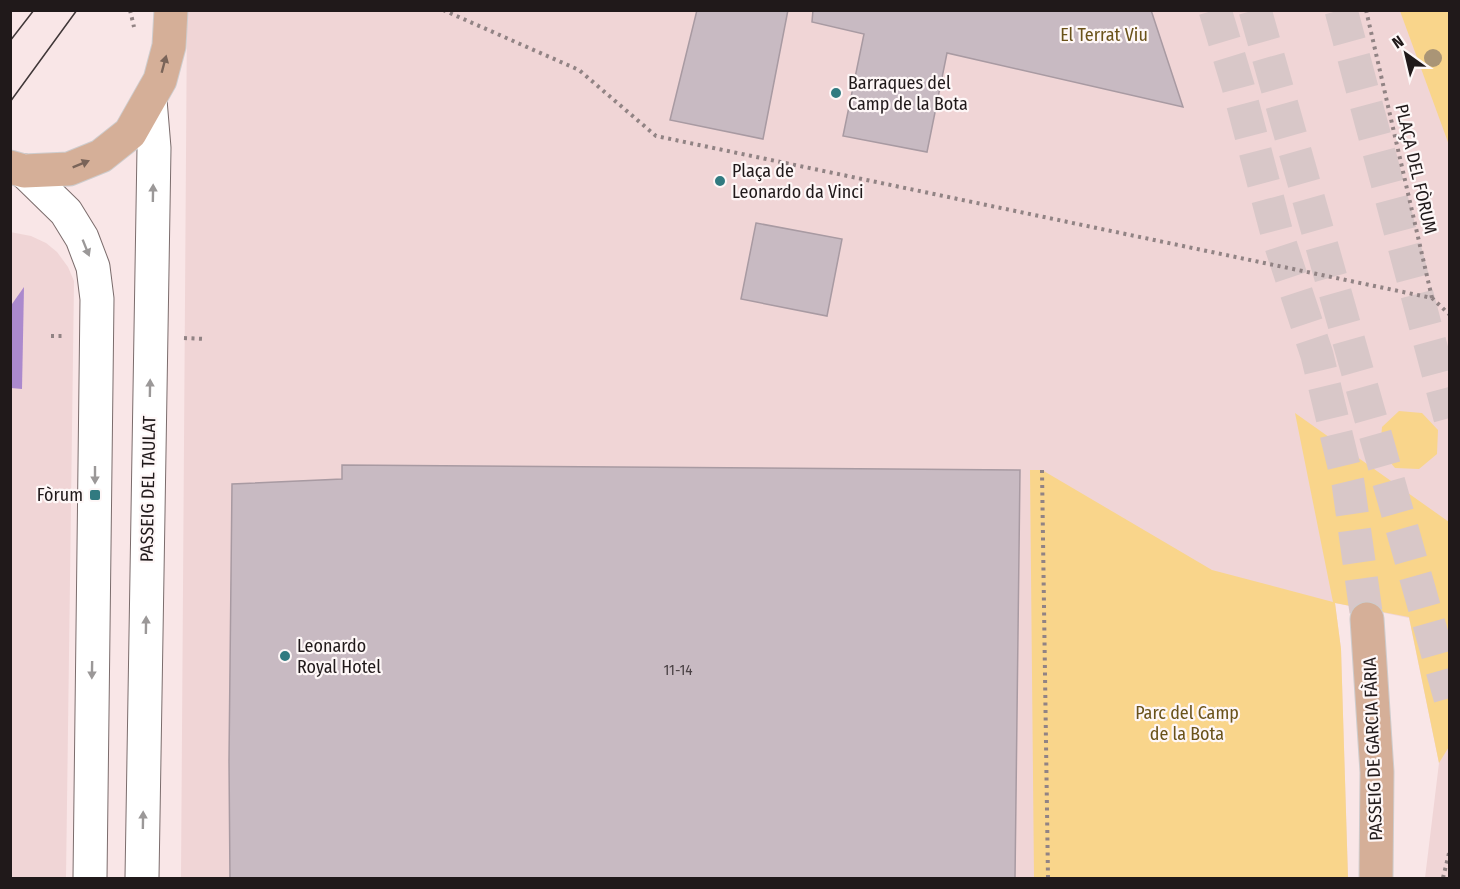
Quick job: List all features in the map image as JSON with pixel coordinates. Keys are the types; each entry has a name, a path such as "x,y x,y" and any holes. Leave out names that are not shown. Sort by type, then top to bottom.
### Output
{"main road":[{"path":"15,174 69,169 101,156 130,133 160,80 169,46 168,16"},
{"name":"PASSEIG DE GARCIA FÀRIA","path":"1367,619 1377,772 1376,879"}],"street":[{"name":"PASSEIG DEL TAULAT","path":"142,879 154,148 150,100"},
{"path":"15,174 66,212 82,238 93,267 97,299 90,879"}],"path":[{"path":"443,10 579,70 656,136 1432,298 1449,315"},
{"name":"PLAÇA DEL FÒRUM","path":"1366,10 1432,298"},
{"path":"184,338 206,339"},
{"path":"1042,470 1048,879"},
{"path":"1443,879 1449,849"}],"shaded area":[{"path":"187,11 1449,11 1449,878 1425,878 1439,763 1409,618 1335,603 1341,649 1348,878 181,878"},
{"path":"10,232 31,236 46,243 57,252 68,267 74,281 66,878 11,878"},
{"path":"24,287 22,389 11,388 12,304"}],"green space":[{"path":"1400,11 1449,11 1449,145"},
{"path":"1399,411 1422,413 1438,430 1437,454 1419,469 1395,468 1380,450 1382,427"},
{"name":"Parc del Camp de la Bota","path":"1295,413 1449,522 1450,745 1439,763 1409,617 1335,603 1341,649 1348,878 1034,878 1030,470 1042,470 1212,570 1333,602"}],"building":[{"path":"697,10 788,10 763,139 670,120"},
{"path":"813,10 1151,10 1183,107 947,53 927,152 843,136 864,34 812,22"},
{"path":"756,223 842,239 827,316 741,299"},
{"path":"342,465 1020,470 1015,879 230,879 232,484 342,479"}],"tunnel":[{"path":"1215,10 1238,86 1277,234 1317,355 1348,483 1367,619"},
{"path":"1255,10 1450,698"},
{"path":"1341,10 1450,418"}],"tram line":[{"path":"10,41 34,10"},
{"path":"10,102 77,10"}],"place":[{"name":"Barraques del Camp de la Bota","path":"836,93"},
{"name":"Plaça de Leonardo da Vinci","path":"720,181"},
{"name":"Fòrum","path":"95,495"},
{"name":"Leonardo Royal Hotel","path":"285,656"}],"park label":[{"name":"El Terrat Viu","path":"1104,35"}]}
